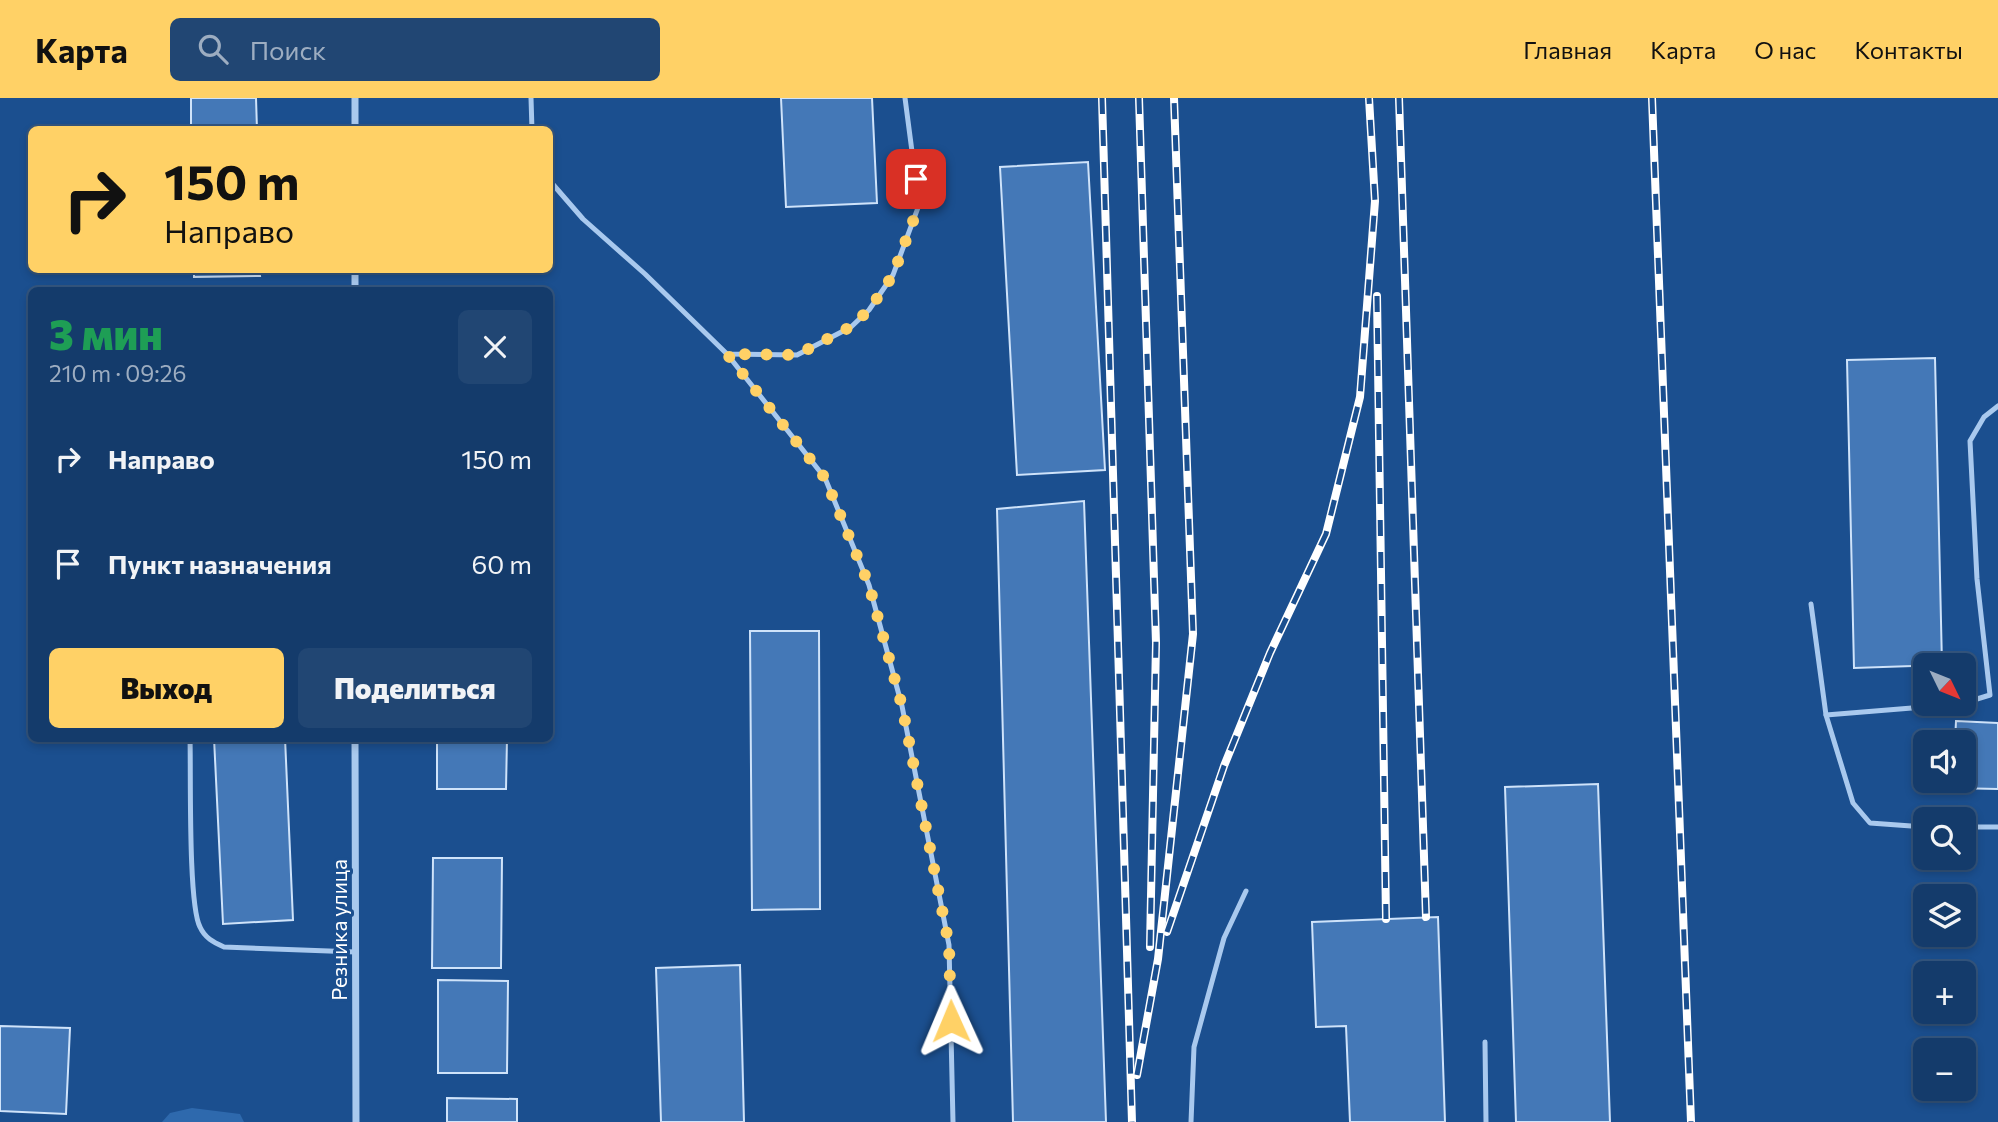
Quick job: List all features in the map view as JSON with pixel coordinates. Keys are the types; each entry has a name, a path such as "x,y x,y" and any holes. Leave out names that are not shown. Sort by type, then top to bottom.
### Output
{"street":[{"path":"355,98 355,126"},
{"name":"Резника улица","path":"355,742 356,1122"}],"lane":[{"path":"531,98 532,126"},
{"path":"727,354 797,355 850,327 893,275 919,205 905,98"},
{"path":"553,184 583,219 645,274 727,354 825,478 869,585 902,706 949,945 953,1122"},
{"path":"1990,695 1977,579 1970,441 1984,416 1998,406"},
{"path":"1811,604 1826,715 1853,803 1870,823 1913,826"},
{"path":"1976,699 1998,695"},
{"path":"1826,715 1913,707"},
{"path":"190,742 195,895 198,924 207,939 224,947 356,952"},
{"path":"1976,827 1998,827"},
{"path":"1191,1122 1194,1048 1224,938 1246,891"},
{"path":"1485,1041 1486,1122"}],"shaded area":[{"path":"192,1108 240,1114 244,1122 162,1122 170,1113"}],"building":[{"path":"191,98 256,98 257,126 191,126"},
{"path":"781,98 872,98 877,203 786,207"},
{"path":"1088,162 1105,470 1017,475 1000,167"},
{"path":"194,273 260,273 260,276 194,277"},
{"path":"1935,358 1942,653 1913,653 1913,666 1854,668 1847,360"},
{"path":"1084,501 1106,1122 1013,1122 997,509"},
{"path":"750,631 819,631 820,909 752,910"},
{"path":"1956,721 1998,723 1998,789 1976,789 1976,730 1956,730"},
{"path":"214,742 285,742 293,920 223,924"},
{"path":"437,742 507,742 506,789 437,789"},
{"path":"1598,784 1610,1122 1516,1122 1505,787"},
{"path":"433,858 502,858 501,968 432,968"},
{"path":"1438,917 1445,1122 1350,1122 1346,1026 1316,1027 1312,922"},
{"path":"740,965 744,1122 661,1122 656,968"},
{"path":"438,980 508,981 507,1073 438,1073"},
{"path":"0,1026 70,1028 66,1114 0,1111"},
{"path":"447,1098 517,1099 517,1122 447,1122"}],"railway":[{"path":"1102,98 1132,1122"},
{"path":"1139,98 1156,643 1150,947"},
{"path":"1137,1075 1158,959 1193,634 1174,98"},
{"path":"1167,932 1224,766 1270,653 1326,534 1360,397 1375,201 1369,98"},
{"path":"1399,98 1426,917"},
{"path":"1652,98 1691,1122"},
{"path":"1377,296 1386,919"}],"route":[{"path":"916,179 919,205 893,275 869,310 850,327 797,355 727,354 825,478 869,585 902,706 949,945 951,1021"}]}
